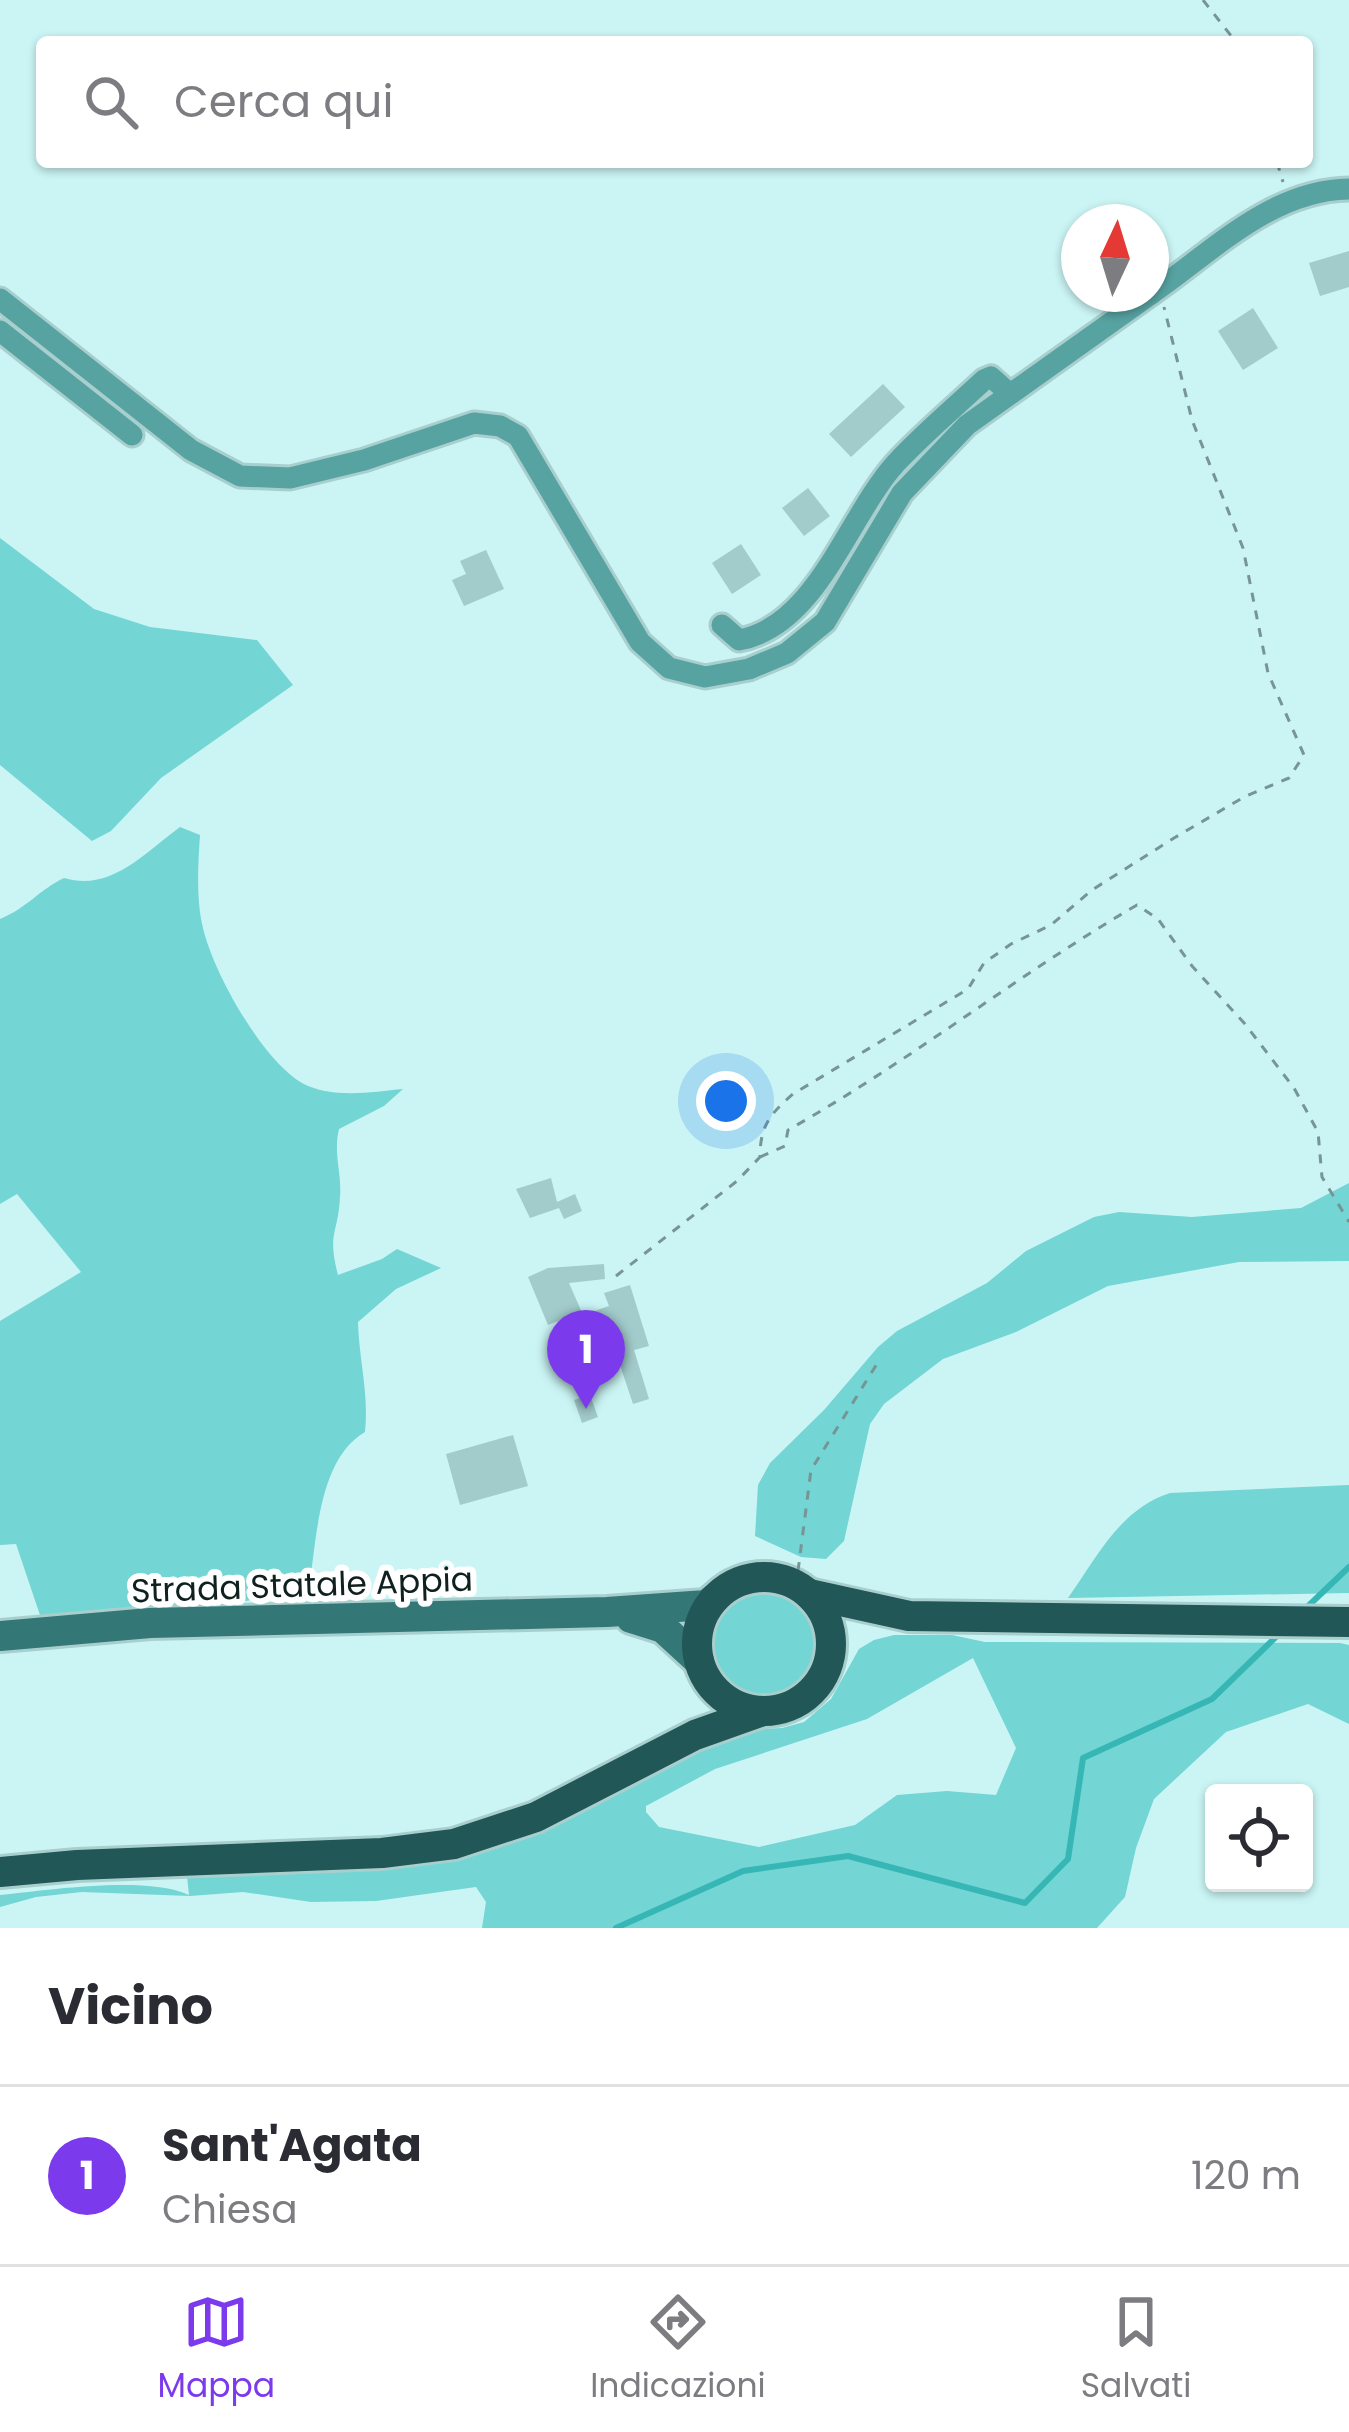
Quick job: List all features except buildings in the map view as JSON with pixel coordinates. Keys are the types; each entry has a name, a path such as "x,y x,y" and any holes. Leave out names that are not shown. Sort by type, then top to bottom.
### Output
{"main road":[{"name":"Strada Statale Appia","path":"714,1599 728,1588 761,1577 909,1616 1349,1622"},
{"path":"803,1590 828,1621 831,1654"},
{"path":"650,1756 697,1712 698,1628 714,1599"},
{"name":"Strada Statale Appia","path":"701,1668 718,1694 737,1706 760,1712 780,1710 814,1690 831,1654 857,1630 909,1616"},
{"path":"0,1871 338,1856 454,1844 536,1817 650,1756 721,1723 760,1712"}],"street":[{"path":"1169,281 1269,209 1303,194 1349,189"},
{"path":"0,299 191,450 240,476 290,478 364,460 474,423 500,426 518,436 640,642 668,668 705,677 749,669 788,653 825,622 902,493 967,425 1126,312"},
{"path":"0,331 132,435"},
{"path":"722,625 740,640 756,637 806,599 893,466 984,380 991,377 1010,394"},
{"name":"Strada Statale Appia","path":"0,1636 150,1624 607,1612 706,1605 714,1599"},
{"name":"Strada Statale Appia","path":"607,1612 663,1628 701,1668"}],"path":[{"path":"1203,0 1232,36"},
{"path":"760,1157 760,1135 767,1117 793,1094 968,989 984,963 1052,925 1092,890 1244,797 1288,778 1304,755 1268,673 1243,548 1210,475 1160,312"},
{"path":"616,1276 737,1181 760,1157 785,1146 788,1130 850,1095 1136,905 1158,919 1294,1088 1318,1132 1322,1177 1349,1222"},
{"path":"803,1590 811,1470 880,1359"}],"shaded area":[{"path":"0,538 94,609 150,627 257,640 293,685 161,778 111,831 92,841 0,765"},
{"path":"180,827 200,835 199,906 208,946 241,1013 271,1055 313,1088 352,1093 403,1089 384,1106 339,1129 340,1197 333,1242 338,1275 397,1249 441,1268 396,1289 358,1322 365,1432 350,1444 330,1478 310,1581 216,1606 42,1621 16,1544 0,1545 0,1321 81,1272 17,1194 0,1204 0,919 64,878 97,880 126,868"},
{"path":"1349,1183 1349,1261 1239,1262 1108,1286 1016,1332 943,1359 884,1404 870,1424 844,1541 826,1559 801,1557 755,1536 758,1485 770,1463 878,1347 897,1331 987,1283 1026,1251 1094,1217 1119,1212 1192,1217 1301,1208"},
{"path":"1349,1485 1349,1593 1068,1598 1123,1522 1152,1500 1170,1493"},
{"path":"764,1590 785,1594 802,1606 814,1623 818,1644 814,1665 802,1682 785,1694 764,1698 743,1694 726,1682 714,1665 710,1644 714,1623 726,1606 743,1594"},
{"path":"894,1635 952,1635 985,1642 1340,1643 1349,1645 1349,1724 1308,1704 1226,1732 1154,1799 1125,1897 1097,1928 482,1928 486,1902 476,1887 376,1901 311,1902 243,1892 190,1896 82,1892 0,1907 0,1895 123,1885 189,1895 187,1876 381,1870 462,1854 581,1813 686,1751 737,1730 804,1722 831,1699 859,1649","holes":["973,1658 1016,1748 996,1795 947,1791 897,1795 855,1825 759,1847 659,1827 646,1812 646,1806 715,1769 867,1719"]}],"waterway":[{"path":"1304,1610 1349,1567"},
{"path":"616,1928 743,1871 848,1856 1025,1903 1068,1859 1083,1758 1212,1699 1281,1632"}],"place":[{"name":"Sant'Agata","path":"586,1409"}]}
